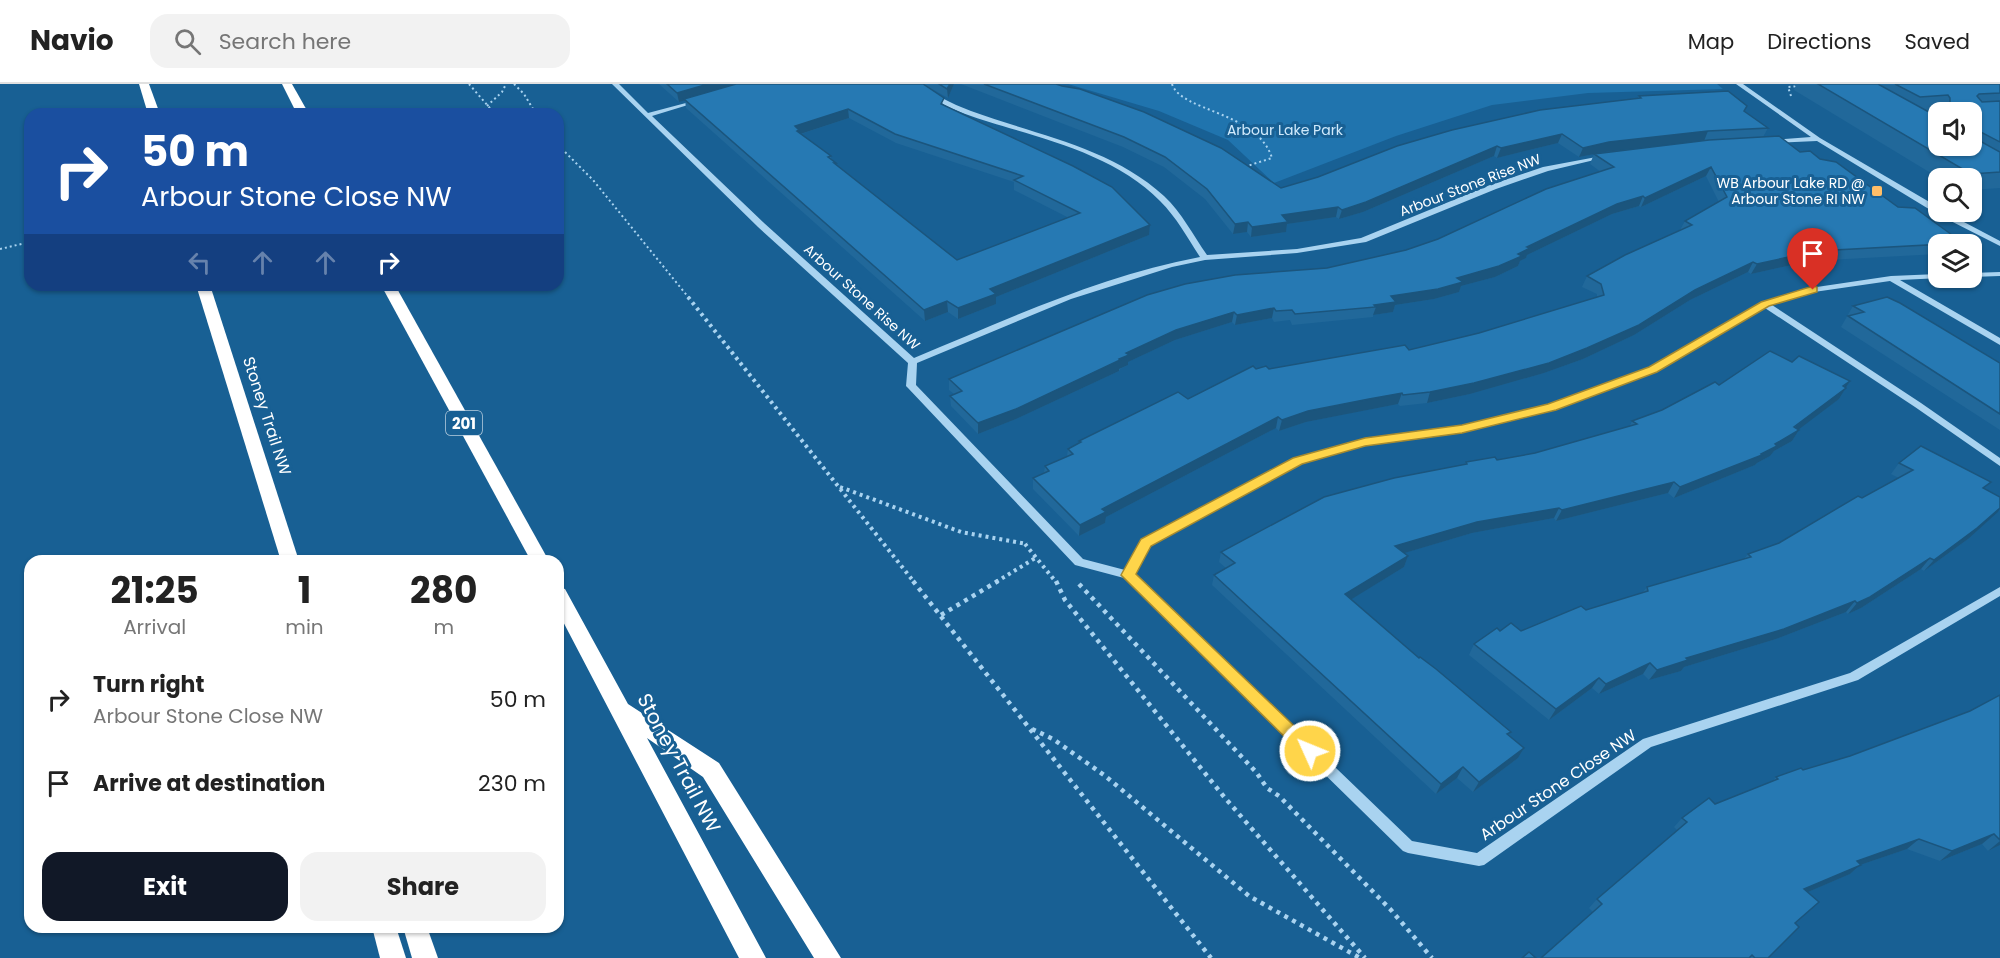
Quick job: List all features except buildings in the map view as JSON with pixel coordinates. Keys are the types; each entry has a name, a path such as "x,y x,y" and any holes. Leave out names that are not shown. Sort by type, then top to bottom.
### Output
{"highway":[{"path":"144,84 152,108"},
{"path":"287,84 300,108"},
{"name":"Stoney Trail NW","path":"205,291 288,555"},
{"name":"201","path":"391,291 537,555"},
{"name":"Stoney Trail NW","path":"564,605 753,958"},
{"path":"622,710 711,770 828,958"},
{"path":"386,933 393,958"},
{"path":"417,933 425,958"}],"street":[{"name":"Arbour Stone Rise NW","path":"615,84 761,225 913,362 1068,297 1170,265 1205,258 1297,252 1363,240 1493,187 1546,169 1616,155"},
{"path":"917,84 935,99 975,115 1054,140 1114,165 1147,187 1176,214 1205,258"},
{"path":"1739,84 1818,139 1928,204"},
{"path":"647,115 705,98"},
{"path":"1760,143 1818,139"},
{"path":"1959,222 2000,244"},
{"path":"1982,275 2000,274"},
{"path":"913,362 911,386 1057,545 1079,562 1128,575 1146,543 1297,461 1365,442 1462,429 1552,408 1653,369 1765,304 1813,290 1891,278 1928,276"},
{"path":"1891,278 2000,342"},
{"path":"1765,304 1918,405 2000,463"},
{"name":"Arbour Stone Close NW","path":"1128,575 1408,847 1479,860 1647,743 1854,678 2000,591"}],"path":[{"path":"469,84 487,106 502,92 506,84"},
{"path":"514,84 524,94 532,108"},
{"path":"1172,84 1174,90 1183,97 1246,127 1268,145 1272,158 1241,168"},
{"path":"1793,102 1788,87 1808,86"},
{"path":"564,151 593,180 839,486 1211,958"},
{"path":"0,249 24,243"},
{"path":"839,486 961,532 1025,544 1057,545"},
{"path":"1025,544 1054,577 1065,600 1224,798 1365,958"},
{"path":"941,616 1057,545"},
{"path":"1071,575 1256,772 1267,788 1279,796 1391,910 1432,958"},
{"path":"1029,727 1053,739 1104,775 1249,896 1360,958"}],"green space":[{"name":"Arbour Lake Park","path":"1068,84 1717,84 1723,89 1588,93 1492,105 1396,136 1274,183 1228,140 1159,111"}],"place":[{"name":"WB Arbour Lake RD @ Arbour Stone RI NW","path":"1877,191"}],"route":[{"path":"1310,751 1128,575 1146,543 1297,461 1365,442 1462,429 1552,408 1653,369 1765,304 1813,290"}]}
